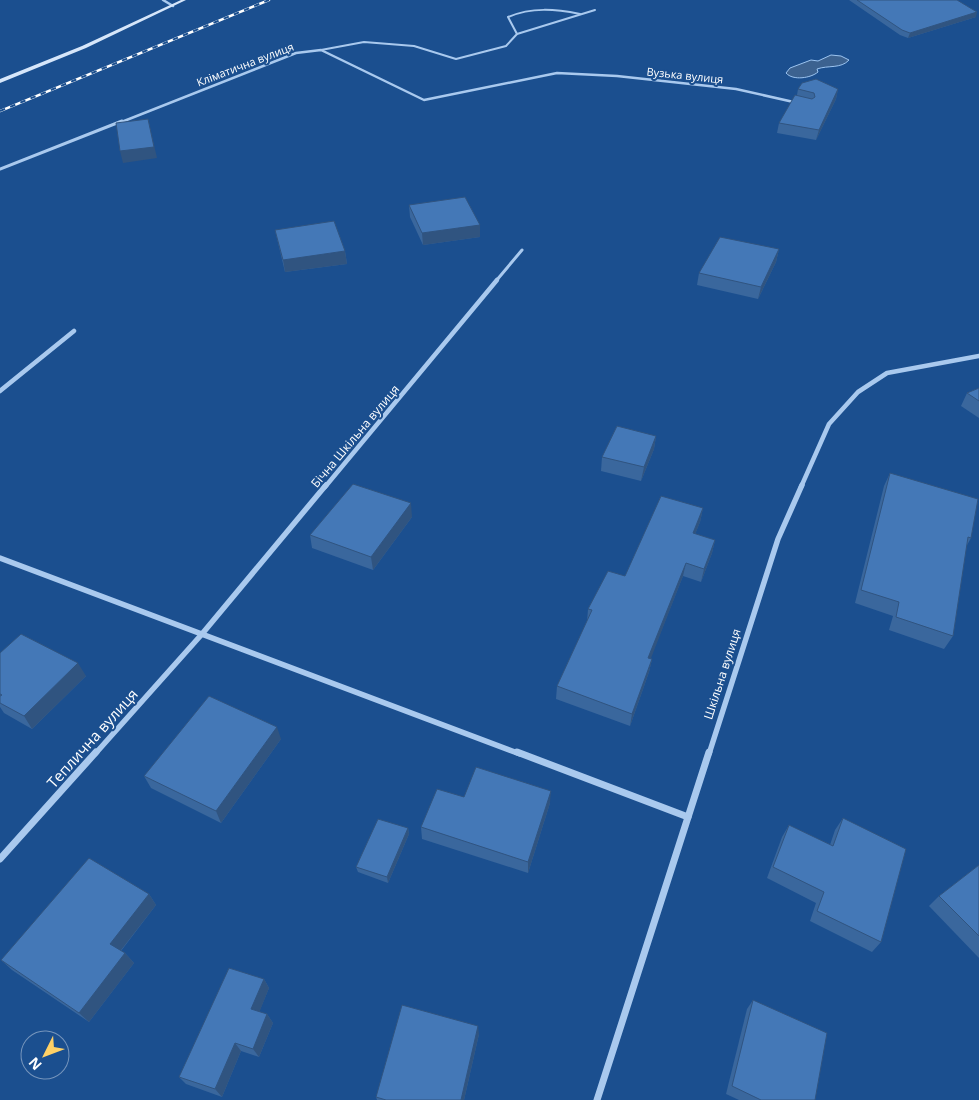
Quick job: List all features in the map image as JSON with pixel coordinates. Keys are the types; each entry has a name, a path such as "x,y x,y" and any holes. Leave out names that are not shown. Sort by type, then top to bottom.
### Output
{"main road":[{"path":"0,81 84,47 184,0"}],"street":[{"path":"163,0 173,6"},
{"name":"Вузька вулиця","path":"321,50 416,98 424,100 557,73 617,76 736,89 801,104"},
{"name":"Кліматична вулиця","path":"0,169 296,53 321,50"},
{"name":"Бічна Шкільна вулиця","path":"202,634 522,250"},
{"path":"0,391 74,331"},
{"name":"Шкільна вулиця","path":"597,1100 778,538 829,424 858,392 887,372 979,356"},
{"path":"0,558 688,816"},
{"name":"Теплична вулиця","path":"0,859 202,634"}],"lane":[{"path":"517,34 508,17 519,12 555,9 582,14"},
{"path":"321,50 364,42 414,46 456,59 506,46 517,34 595,10"}],"water":[{"path":"831,55 841,56 849,60 842,65 817,69 818,72 807,77 797,78 786,73 790,68 811,60 818,61"}],"building":[{"path":"857,0 957,0 977,12 910,33 902,30"},
{"path":"816,79 838,89 819,130 779,123 795,95 812,99 815,97 814,93 798,89 802,83"},
{"path":"148,119 154,147 120,151 116,123"},
{"path":"465,197 480,225 422,233 409,205"},
{"path":"334,221 345,251 283,260 275,230"},
{"path":"720,237 779,249 761,287 699,273"},
{"path":"979,388 979,401 967,393"},
{"path":"617,426 656,436 644,467 602,457"},
{"path":"890,473 978,499 971,538 968,537 953,636 896,617 899,602 861,590"},
{"path":"353,484 411,503 371,557 310,535"},
{"path":"661,496 703,508 693,533 715,540 704,569 686,563 648,658 652,659 632,714 557,686 592,610 588,609 608,571 625,576"},
{"path":"21,634 78,663 24,716 0,703 0,696 2,695 0,694 0,653"},
{"path":"209,696 277,727 216,811 144,776"},
{"path":"476,767 551,791 528,862 421,827 437,789 464,797"},
{"path":"843,818 906,849 881,942 817,911 824,892 773,867 789,825 833,846"},
{"path":"378,819 408,828 387,877 356,867"},
{"path":"89,858 149,894 110,944 125,953 79,1013 1,960"},
{"path":"979,865 979,936 939,896"},
{"path":"229,968 264,979 251,1009 267,1014 253,1049 235,1043 215,1089 179,1077"},
{"path":"753,1000 827,1033 815,1100 761,1100 732,1086"},
{"path":"402,1005 478,1026 461,1100 386,1100 376,1097"}],"railway":[{"path":"0,111 269,0"}]}
